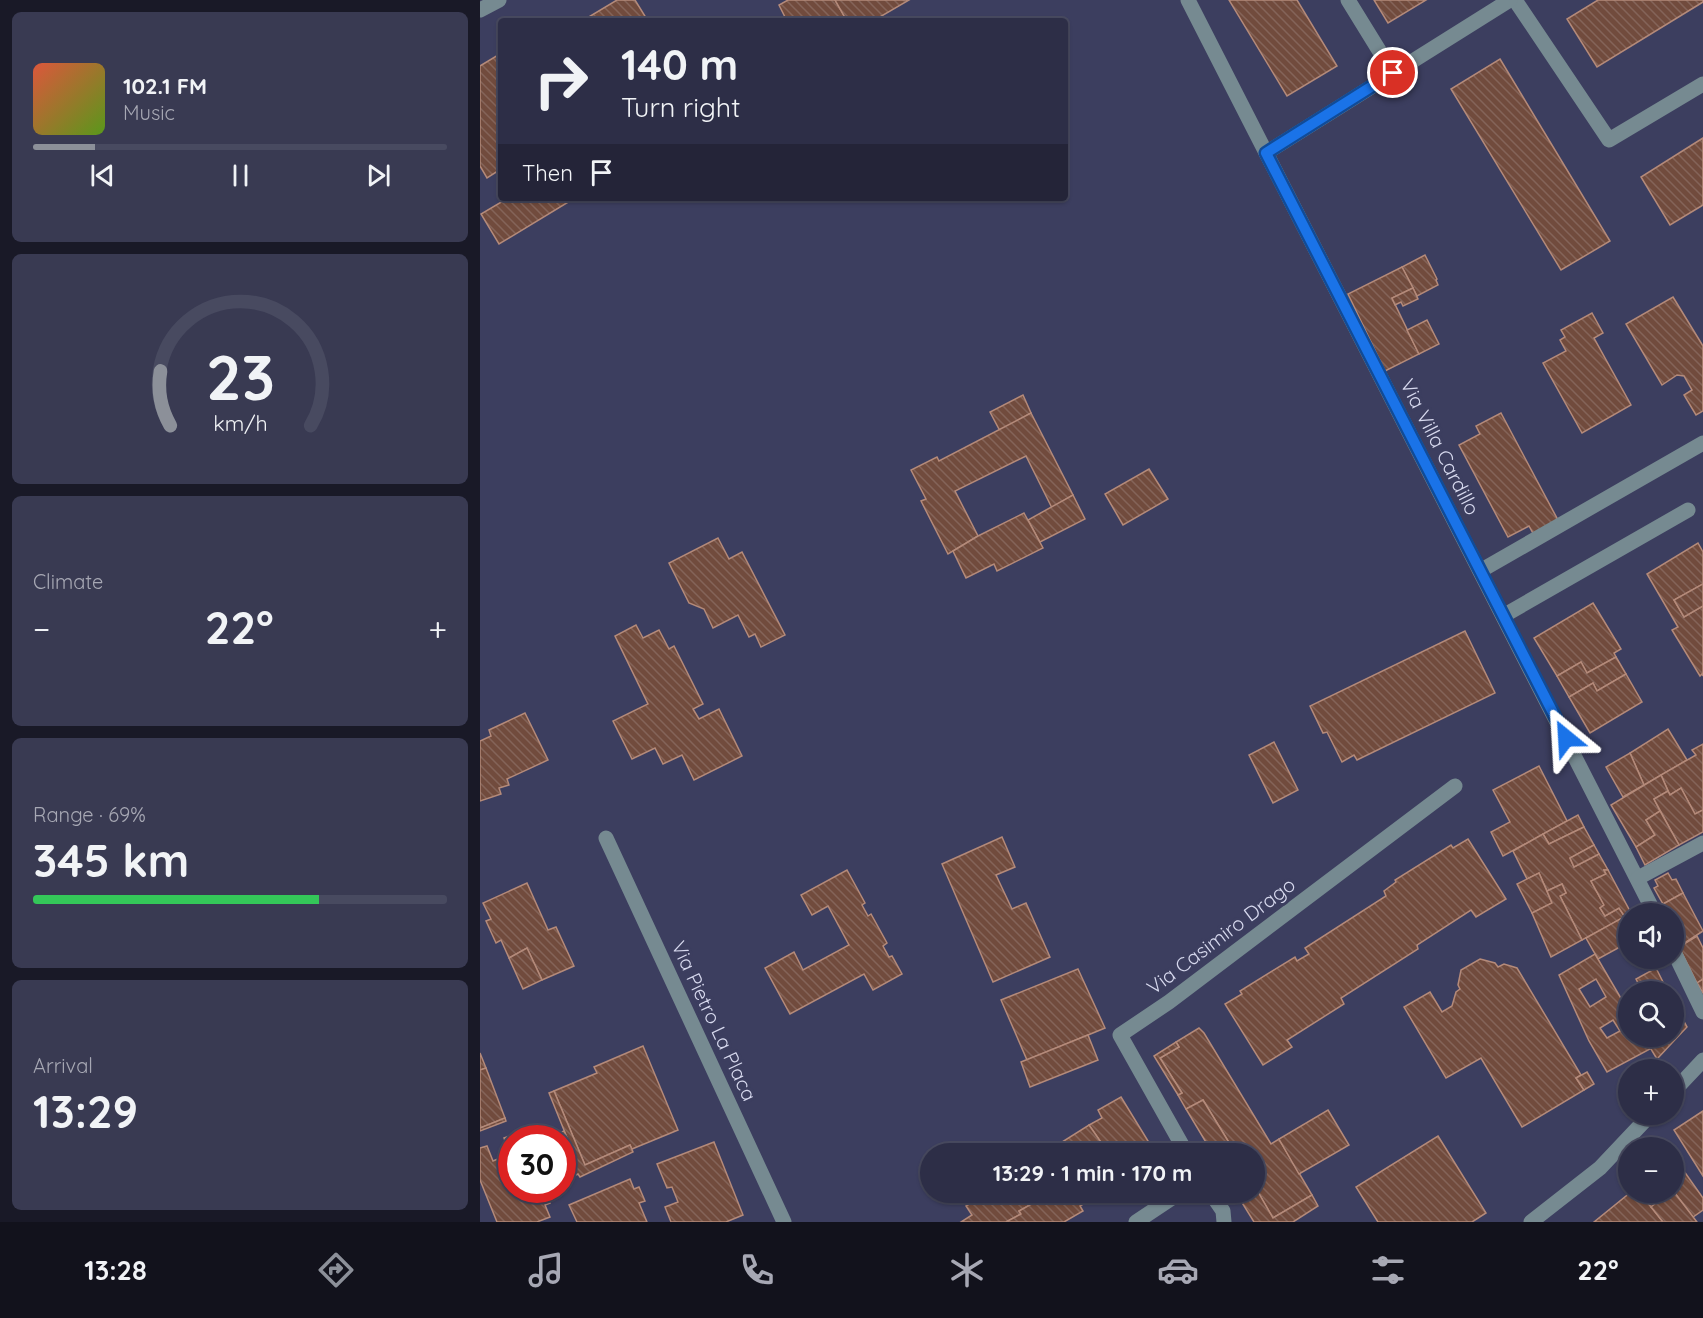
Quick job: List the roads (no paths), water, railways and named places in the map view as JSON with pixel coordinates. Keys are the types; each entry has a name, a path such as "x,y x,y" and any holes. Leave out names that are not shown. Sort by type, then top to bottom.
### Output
{"street":[{"path":"480,10 499,0"},
{"name":"Via Villa Cardillo","path":"1188,0 1650,903"},
{"path":"1348,0 1393,73"},
{"path":"1266,153 1510,0"},
{"path":"1515,0 1609,140 1703,84"},
{"path":"1480,571 1703,444"},
{"path":"1503,616 1688,510"},
{"name":"Via Casimiro Drago","path":"1181,1143 1120,1035 1169,1002 1455,786"},
{"name":"Via Pietro La Placa","path":"606,838 784,1222"},
{"path":"1638,878 1703,843"},
{"path":"1682,969 1703,1012"},
{"path":"1684,1080 1703,1060"},
{"path":"1531,1222 1600,1168 1641,1125"},
{"path":"1136,1222 1164,1203"},
{"path":"1218,1203 1223,1211 1224,1222"}]}
